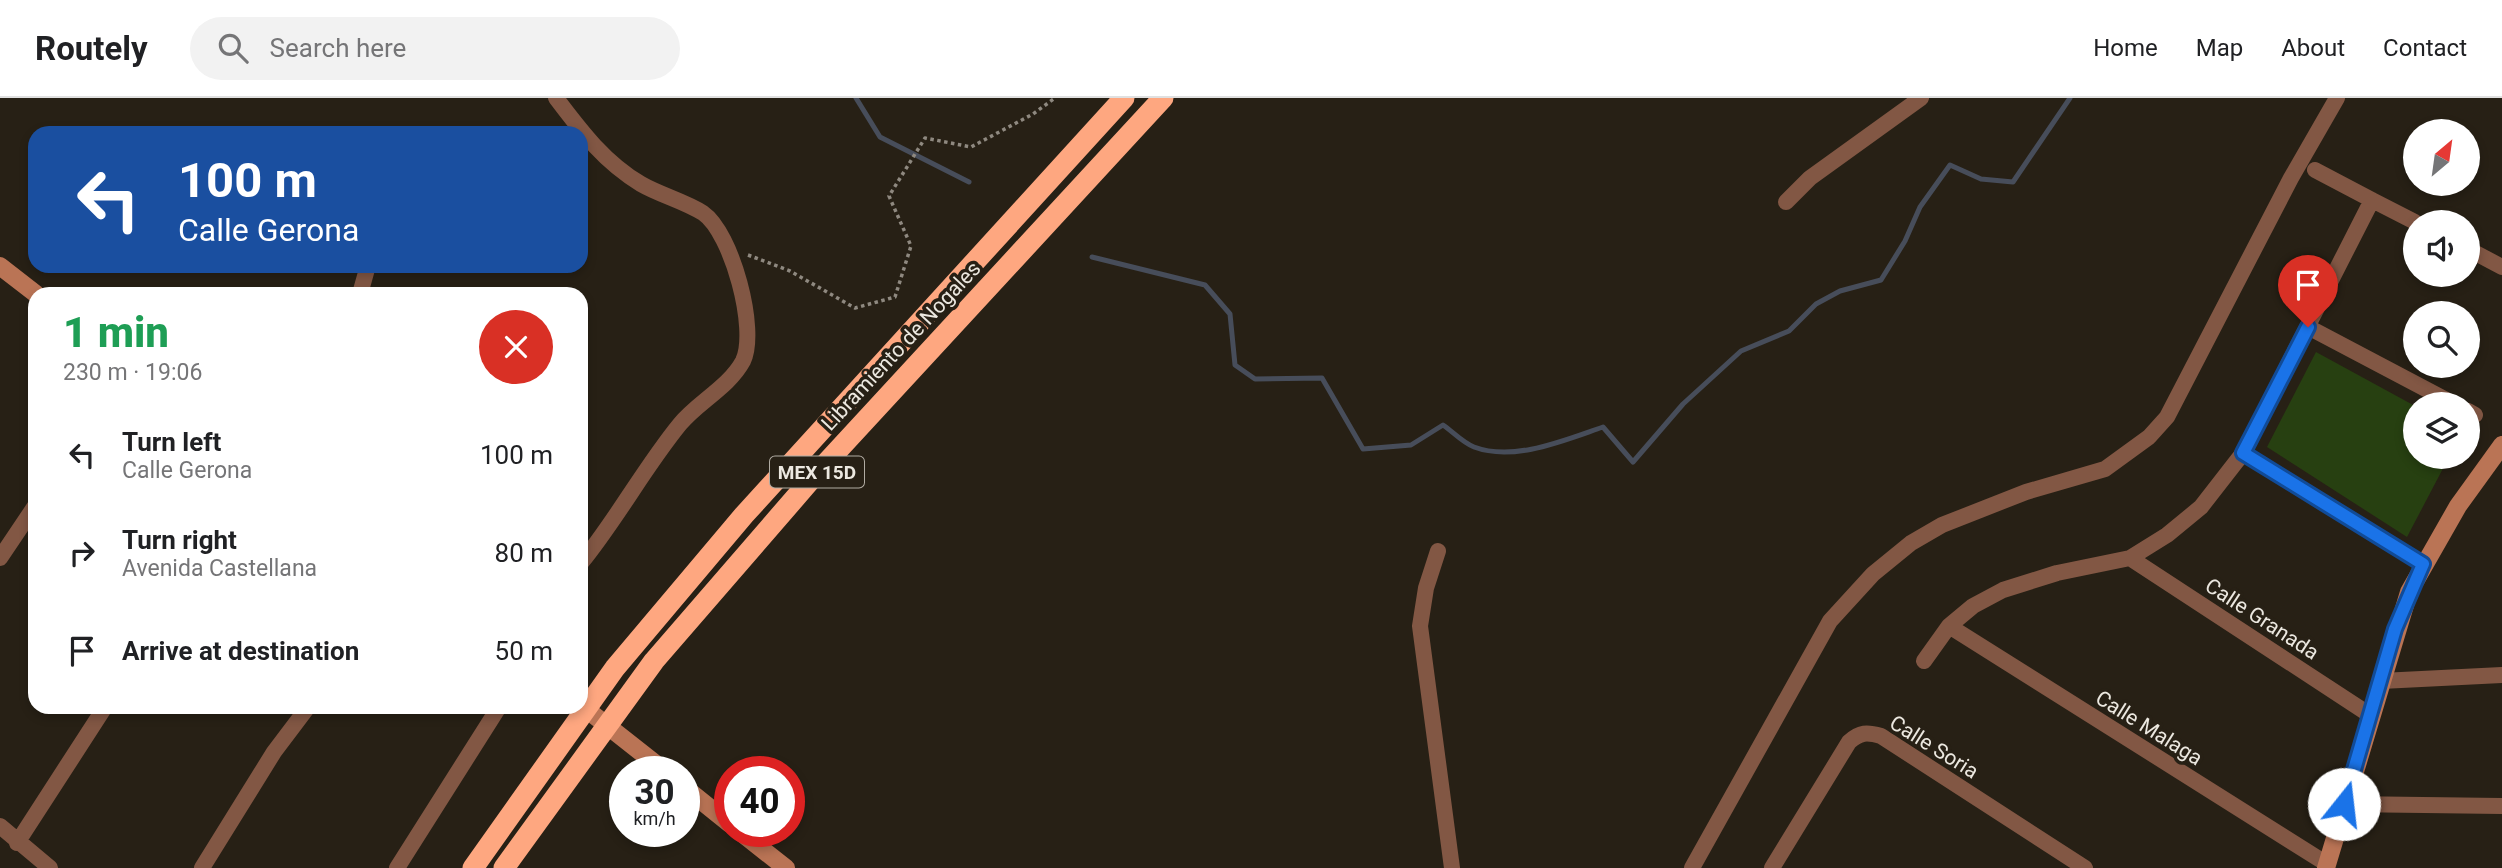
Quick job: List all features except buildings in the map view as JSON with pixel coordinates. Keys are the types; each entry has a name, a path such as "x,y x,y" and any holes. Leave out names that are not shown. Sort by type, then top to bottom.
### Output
{"highway":[{"name":"Libramiento de Nogales","path":"588,706 615,668 744,515 1124,98"},
{"name":"Libramiento de Nogales","path":"505,868 654,660 815,475 1163,99"},
{"name":"Libramiento de Nogales","path":"473,868 582,714"}],"street":[{"path":"556,98 577,126"},
{"path":"1786,202 1810,178 1921,98"},
{"path":"1692,868 1830,621 1873,574 1911,543 1942,525 2026,492 2105,469 2149,437 2167,416 2291,178 2337,98"},
{"path":"588,140 614,166 642,185 704,214 725,246 736,272 749,326 749,342 743,360 733,375 680,424 588,554"},
{"path":"2315,170 2403,216"},
{"path":"1924,661 1949,626 1973,606 2003,590 2057,573 2130,558 2167,535 2201,507 2243,453 2372,200"},
{"path":"2480,255 2502,267"},
{"path":"0,266 28,288"},
{"path":"2308,327 2431,392"},
{"path":"2243,453 2423,564"},
{"path":"2327,866 2400,616 2423,564 2499,455"},
{"path":"0,558 28,516"},
{"path":"1438,551 1426,588 1420,626 1451,868"},
{"name":"Calle Granada","path":"2130,558 2370,715"},
{"name":"Calle Malaga","path":"1949,626 2327,866"},
{"path":"2381,681 2502,675"},
{"path":"588,710 648,756"},
{"path":"17,843 100,714"},
{"path":"202,868 274,752 303,714"},
{"path":"397,868 495,714"},
{"name":"Calle Soria","path":"1772,868 1849,742 1857,734 1868,732 1881,736 2085,868"},
{"path":"700,800 714,811"},
{"path":"2344,804 2502,806"},
{"path":"0,826 50,868"},
{"path":"759,847 786,868"}],"path":[{"path":"725,246 790,271 855,308 895,297 911,246 889,196 925,138 971,147 1033,114 1055,98"}],"green space":[{"path":"2316,352 2403,399 2403,469 2443,469 2407,537 2267,447"}],"waterway":[{"path":"856,98 880,137 969,182"},
{"path":"1092,257 1205,285 1230,314 1235,365 1255,379 1322,378 1363,449 1411,445 1443,425 1474,447 1506,452 1539,448 1603,427 1633,462 1683,404 1741,351 1789,331 1816,304 1840,291 1881,280 1905,241 1920,207 1950,165 1981,179 2013,182 2070,98"}],"route":[{"path":"2308,327 2243,453 2423,564 2395,629 2344,804"}]}
